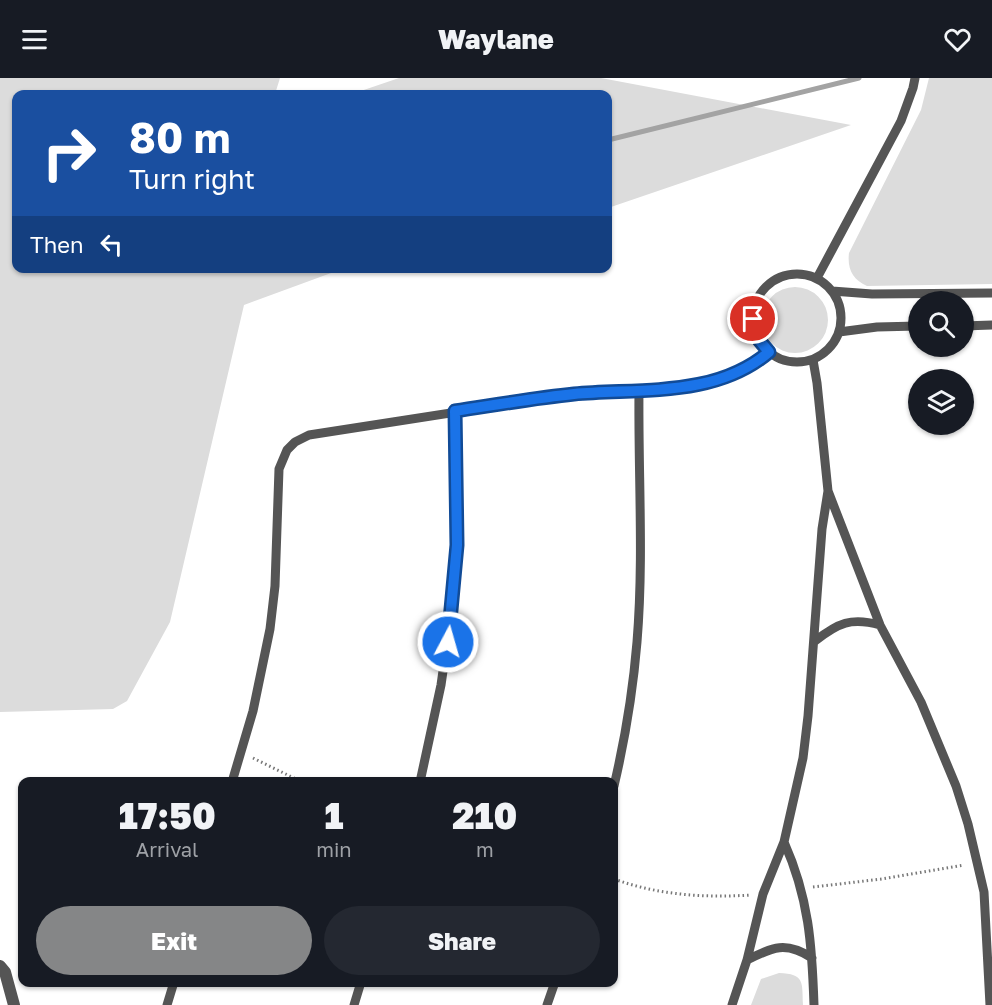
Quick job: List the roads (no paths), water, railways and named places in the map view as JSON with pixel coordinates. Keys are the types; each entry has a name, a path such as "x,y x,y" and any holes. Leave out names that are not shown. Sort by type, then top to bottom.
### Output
{"street":[{"path":"0,966 5,972 14,1005"}],"lane":[{"path":"817,278 901,121 915,78"},
{"path":"803,275 817,278 832,291 840,306 842,316 839,332 832,346 824,353 813,360 794,363 784,361 769,352 759,340 754,330 754,308 765,289 782,277 803,275"},
{"path":"832,291 872,294 992,293"},
{"path":"974,326 992,325"},
{"path":"839,332 877,327 908,326"},
{"path":"233,777 261,680 270,629 275,586 279,469 287,450 295,442 309,435 573,394 691,387 722,380 749,367 769,352"},
{"path":"732,1005 747,960 763,894 784,842 803,758 815,641 822,529 828,491 813,360"},
{"path":"616,777 624,746 637,641 639,390"},
{"path":"421,777 441,685 454,594 457,516 455,411"},
{"path":"828,491 880,625 921,702 956,786 978,862 985,903 990,1005"},
{"path":"815,641 833,627 848,622 863,620 880,625"},
{"path":"784,842 802,888 812,958 814,1005"},
{"path":"747,960 771,948 786,947 800,950 812,958"},
{"path":"167,1005 172,987"},
{"path":"354,1005 359,987"},
{"path":"547,1005 553,987"}],"waterway":[{"path":"612,139 859,78"}]}
